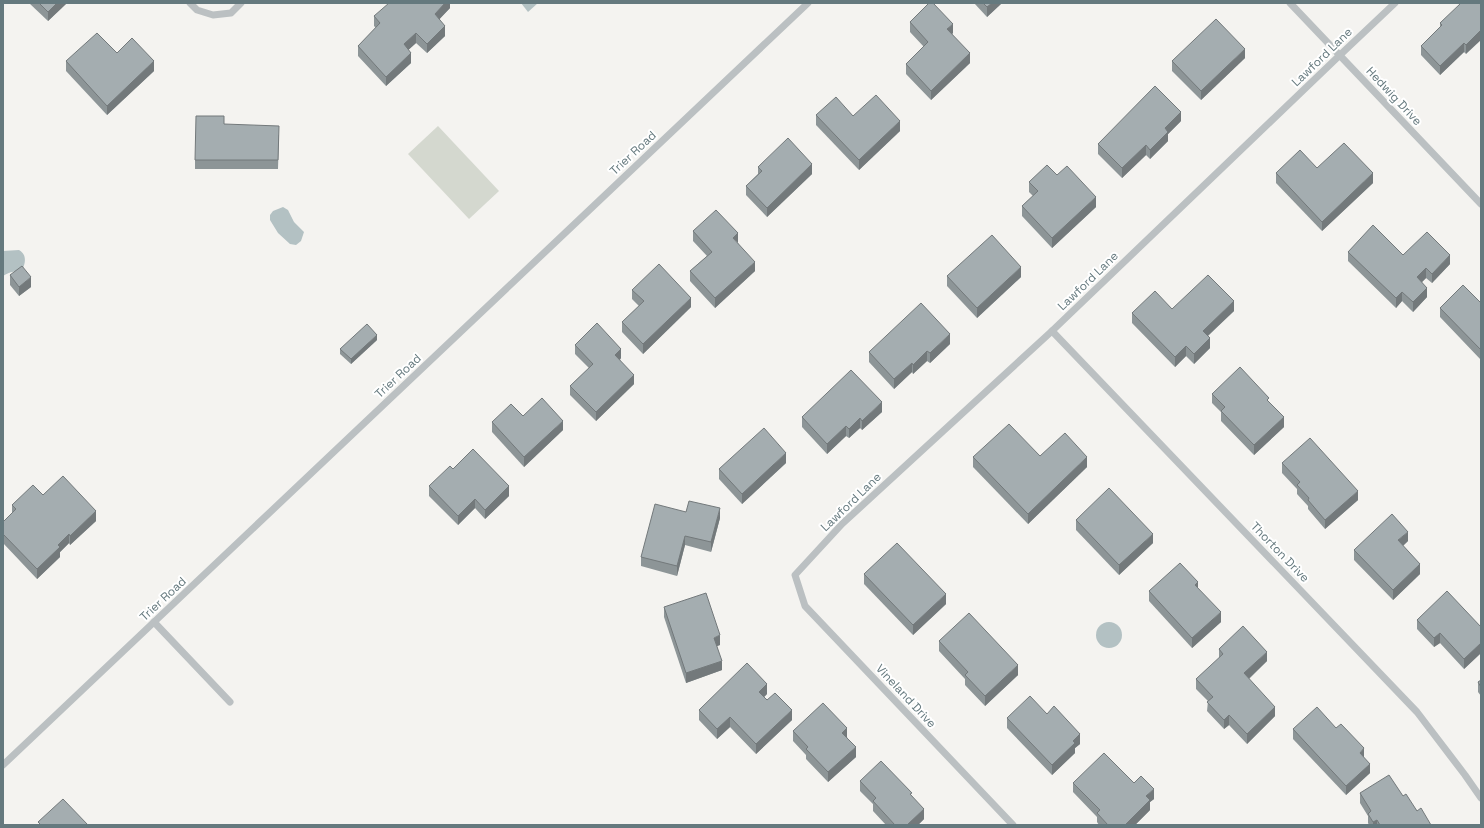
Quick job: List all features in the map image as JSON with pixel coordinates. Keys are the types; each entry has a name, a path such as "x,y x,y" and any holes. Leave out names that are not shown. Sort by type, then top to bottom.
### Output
{"street":[{"path":"190,3 197,10 213,15 231,13 241,3"},
{"name":"Trier Road","path":"3,765 808,3"},
{"name":"Hedwig Drive","path":"1290,3 1481,204"},
{"name":"Lawford Lane","path":"795,575 842,524 1052,331 1395,3"},
{"name":"Thorton Drive","path":"1052,331 1417,712 1466,775 1481,798"},
{"name":"Vineland Drive","path":"795,575 806,606 1013,825"},
{"path":"154,622 230,702"}],"shaded area":[{"path":"521,3 538,3 528,12"},
{"path":"438,126 499,191 469,219 408,154"},
{"path":"283,207 288,210 294,222 304,232 301,241 296,245 290,244 278,233 270,220 270,215 273,211"},
{"path":"19,250 25,258 23,268 3,276 3,251"},
{"path":"1109,622 1119,625 1122,635 1119,645 1109,648 1099,645 1096,635 1099,625"}],"building":[{"path":"39,3 57,3 48,12"},
{"path":"389,3 445,3 435,14 445,26 427,44 416,33 404,44 411,53 386,77 358,46 380,23 374,16"},
{"path":"929,3 933,3 953,24 947,29 970,53 931,91 906,64 928,42 910,22"},
{"path":"983,3 992,3 987,7"},
{"path":"1461,3 1481,3 1481,30 1466,45 1464,43 1440,66 1421,46 1442,25 1440,23"},
{"path":"1216,19 1245,49 1201,91 1172,61"},
{"path":"97,33 117,53 132,38 154,61 107,106 66,61"},
{"path":"1155,86 1181,112 1165,128 1168,132 1150,150 1146,145 1122,168 1098,144"},
{"path":"876,95 900,121 859,160 816,115 836,97 853,116"},
{"path":"196,116 224,116 224,124 279,126 278,160 195,160"},
{"path":"788,138 812,164 767,208 746,186 762,171 758,167"},
{"path":"1344,143 1373,173 1322,222 1276,173 1300,150 1317,168"},
{"path":"1047,165 1057,175 1067,166 1096,197 1052,238 1022,206 1038,191 1029,182"},
{"path":"716,210 738,233 733,238 755,262 715,298 690,271 712,252 693,231"},
{"path":"1373,225 1403,255 1427,232 1450,255 1432,274 1426,268 1417,277 1427,288 1413,302 1402,292 1396,298 1348,252"},
{"path":"992,235 1021,267 977,308 947,276"},
{"path":"659,264 691,298 643,344 622,322 644,301 632,290"},
{"path":"22,266 31,277 19,287 10,275"},
{"path":"1208,275 1234,301 1203,331 1210,338 1194,354 1186,346 1175,357 1132,313 1155,291 1172,309"},
{"path":"1463,285 1480,302 1481,300 1481,350 1440,308"},
{"path":"921,303 950,334 930,353 927,351 913,365 912,363 894,379 869,352"},
{"path":"597,323 621,349 615,355 634,375 596,412 570,386 593,364 575,345"},
{"path":"367,324 377,335 351,359 340,349"},
{"path":"1240,367 1269,398 1267,400 1284,417 1254,445 1221,411 1225,407 1212,394"},
{"path":"851,370 882,402 862,421 860,418 849,429 846,426 827,444 802,417"},
{"path":"542,398 563,421 524,457 492,422 511,404 523,416"},
{"path":"1009,424 1040,456 1065,433 1087,457 1028,514 973,457"},
{"path":"764,428 786,453 742,494 719,469"},
{"path":"1310,438 1358,491 1325,520 1308,500 1309,498 1297,485 1300,482 1282,463"},
{"path":"473,449 509,486 485,510 475,499 458,516 429,486 450,466 453,469"},
{"path":"63,476 96,511 70,536 69,534 58,545 60,547 37,569 3,534 3,522 16,509 12,505 33,485 43,495"},
{"path":"1109,488 1153,534 1119,565 1076,520"},
{"path":"689,501 720,508 711,542 685,536 677,566 641,557 655,504 686,512"},
{"path":"1392,514 1408,532 1398,540 1420,564 1393,590 1354,550"},
{"path":"897,543 946,594 913,625 864,574"},
{"path":"1180,563 1198,582 1195,585 1221,612 1192,638 1149,591"},
{"path":"1447,591 1481,627 1481,643 1464,659 1440,633 1434,638 1417,620"},
{"path":"706,593 720,635 714,638 722,661 686,673 664,607"},
{"path":"969,613 1018,665 985,696 965,675 968,672 939,641"},
{"path":"1243,626 1267,652 1244,673 1275,707 1247,734 1229,715 1224,720 1207,702 1213,697 1196,679 1223,654 1219,649"},
{"path":"747,663 767,684 759,692 767,700 775,693 792,710 756,744 730,717 717,729 699,710"},
{"path":"1481,680 1481,687 1478,682"},
{"path":"1030,696 1047,714 1054,706 1080,734 1073,741 1075,743 1052,765 1007,718"},
{"path":"823,703 847,728 842,733 856,747 828,772 806,749 808,747 793,731"},
{"path":"1317,707 1336,728 1341,724 1364,748 1360,753 1370,764 1346,786 1293,729"},
{"path":"1104,753 1134,783 1141,776 1154,789 1146,796 1150,800 1125,825 1108,825 1097,813 1100,810 1073,783"},
{"path":"881,761 912,793 910,794 924,809 907,825 895,825 873,801 876,798 860,781"},
{"path":"1389,775 1403,796 1406,794 1417,811 1421,808 1431,825 1380,825 1377,820 1373,822 1368,814 1371,811 1360,793"},
{"path":"63,799 88,825 41,825 38,822"}]}
